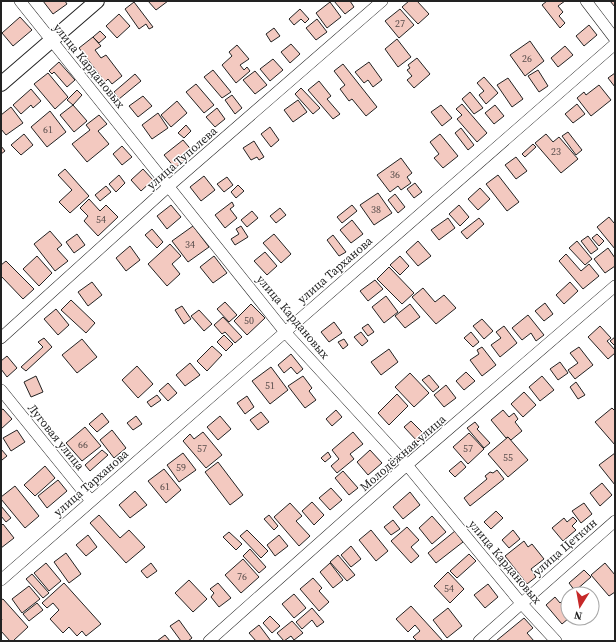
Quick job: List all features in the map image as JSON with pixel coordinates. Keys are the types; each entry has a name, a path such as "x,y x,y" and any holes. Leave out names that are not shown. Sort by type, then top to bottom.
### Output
{"street":[{"name":"улица Кардановых","path":"20,1 285,332 407,465 521,603 556,641"},
{"path":"1,84 97,1"},
{"name":"улица Туполева","path":"1,338 169,186 382,1"},
{"path":"586,1 615,39"},
{"name":"улица Тарханова","path":"1,580 615,44"},
{"name":"Молодёжная улица","path":"209,641 407,465 615,286"},
{"name":"Луговая улица","path":"1,390 91,501"},
{"name":"улица Цеткин","path":"480,641 615,521"}],"building":[{"path":"43,1 65,1 67,4 53,14"},
{"path":"148,1 168,1 156,10"},
{"path":"334,1 350,1 354,7 345,14"},
{"path":"409,1 417,1 429,14 418,24 402,7"},
{"path":"547,1 565,1 558,6 563,12 559,16 565,23 560,28 542,5"},
{"path":"610,1 615,1 615,7"},
{"path":"134,2 153,27 149,29 146,24 139,29 125,9"},
{"path":"330,2 341,17 327,28 316,13"},
{"path":"300,9 309,19 305,23 301,19 294,25 289,19"},
{"path":"400,9 414,25 399,38 385,21"},
{"path":"119,14 130,26 117,38 106,26"},
{"path":"20,17 32,30 13,46 2,33"},
{"path":"317,19 327,32 316,40 306,28"},
{"path":"589,25 597,35 584,46 576,36"},
{"path":"274,28 280,36 271,42 266,34"},
{"path":"100,31 106,37 99,43 93,37"},
{"path":"93,37 101,46 95,50 101,58 106,55 122,76 112,84 108,79 105,82 79,48"},
{"path":"397,39 411,57 398,67 385,49"},
{"path":"530,41 544,61 525,76 510,55"},
{"path":"291,44 300,54 290,63 281,52"},
{"path":"237,45 249,59 240,65 244,70 247,67 250,71 236,83 222,65 232,56 229,52"},
{"path":"565,46 573,55 558,67 551,58"},
{"path":"417,58 430,74 414,88 407,80 412,76 407,70 410,68 408,65"},
{"path":"273,59 283,70 270,81 260,69"},
{"path":"59,62 75,80 67,87 54,72 52,74 49,71"},
{"path":"369,62 382,80 373,87 368,80 364,83 355,72"},
{"path":"343,64 377,107 366,116 352,99 349,101 340,89 345,85 334,71"},
{"path":"213,70 231,92 222,98 204,77"},
{"path":"538,70 548,86 539,92 528,76"},
{"path":"255,71 267,85 255,94 243,80"},
{"path":"48,73 68,97 55,109 34,84"},
{"path":"615,73 615,87 608,78"},
{"path":"135,74 141,81 119,99 114,92"},
{"path":"484,77 498,93 486,104 479,95 484,91 477,83"},
{"path":"508,78 523,99 512,107 497,85"},
{"path":"319,81 331,96 327,99 340,114 333,119 308,90"},
{"path":"196,84 214,105 204,113 186,92"},
{"path":"599,85 611,100 591,116 577,98 584,92 586,95"},
{"path":"301,88 320,108 313,114 295,94"},
{"path":"31,89 41,101 33,108 31,105 21,114 13,105"},
{"path":"77,90 82,95 73,105 67,100"},
{"path":"470,92 483,108 474,114 462,99"},
{"path":"232,95 242,108 235,114 225,100"},
{"path":"143,96 152,106 138,117 129,106"},
{"path":"298,100 307,112 293,122 284,110"},
{"path":"177,101 187,113 171,127 161,115"},
{"path":"462,104 487,133 477,142 457,119 462,115 456,109"},
{"path":"577,104 585,114 573,123 565,114"},
{"path":"73,105 87,121 74,132 60,115"},
{"path":"441,105 452,118 442,126 431,112"},
{"path":"495,105 504,116 494,124 485,113"},
{"path":"11,107 23,123 6,135 1,129 1,115"},
{"path":"217,108 225,119 215,127 206,117"},
{"path":"50,111 66,132 47,147 31,127"},
{"path":"158,113 168,128 152,139 142,125"},
{"path":"99,115 107,124 98,131 109,144 87,162 72,144 90,130 86,125"},
{"path":"186,125 191,131 184,138 178,133"},
{"path":"270,127 279,140 271,147 261,134"},
{"path":"461,128 474,145 468,150 455,133"},
{"path":"568,132 582,150 576,155 562,136"},
{"path":"24,134 33,145 21,155 11,145"},
{"path":"440,134 458,156 443,168 434,158 439,154 430,142"},
{"path":"546,134 553,142 559,137 578,159 561,173 535,143"},
{"path":"183,140 194,153 175,168 164,155"},
{"path":"254,141 264,157 259,160 257,157 251,160 243,148"},
{"path":"533,144 536,147 525,157 522,154"},
{"path":"1,146 5,151 1,154"},
{"path":"122,146 132,157 122,165 113,154"},
{"path":"516,157 527,171 516,179 505,165"},
{"path":"401,158 412,173 407,177 411,183 401,190 398,186 390,192 377,175"},
{"path":"65,169 89,196 70,213 59,202 72,190 58,175"},
{"path":"143,169 153,180 141,191 131,180"},
{"path":"119,175 125,183 116,192 109,184"},
{"path":"498,175 519,202 507,211 486,184"},
{"path":"204,176 215,190 201,201 190,187"},
{"path":"227,177 233,185 224,192 217,184"},
{"path":"415,183 422,192 414,198 407,189"},
{"path":"238,185 244,191 236,198 231,192"},
{"path":"106,186 111,192 100,201 95,195"},
{"path":"480,188 490,199 478,210 468,199"},
{"path":"378,193 392,213 374,225 360,205"},
{"path":"395,194 405,207 398,213 388,200"},
{"path":"89,199 100,211 106,205 118,217 98,236 84,221 88,216 80,208"},
{"path":"232,202 234,206 230,209 237,218 225,228 215,215"},
{"path":"171,205 181,217 167,229 157,216"},
{"path":"352,205 357,211 342,223 337,217"},
{"path":"459,205 469,217 460,226 449,214"},
{"path":"280,208 286,215 276,223 270,216"},
{"path":"252,211 258,218 247,227 241,220"},
{"path":"609,217 614,223 615,222 615,249 597,227"},
{"path":"448,218 455,228 439,240 431,230"},
{"path":"479,218 484,224 467,239 461,232"},
{"path":"352,220 363,234 351,243 340,230"},
{"path":"193,226 209,247 188,262 172,241"},
{"path":"241,226 248,237 235,245 231,239 239,234 236,229"},
{"path":"152,229 163,242 157,248 145,235"},
{"path":"50,231 62,245 57,249 68,261 55,271 34,244"},
{"path":"77,234 85,245 74,253 66,242"},
{"path":"274,234 291,254 281,263 263,243"},
{"path":"597,234 604,241 599,246 592,238"},
{"path":"333,235 346,252 339,256 327,240"},
{"path":"588,236 598,249 591,254 581,241"},
{"path":"418,241 431,256 418,266 406,252"},
{"path":"577,241 592,259 585,265 569,248"},
{"path":"170,244 181,256 172,264 180,274 167,286 148,264"},
{"path":"130,246 140,260 126,271 116,258"},
{"path":"608,248 615,258 615,266 605,273 594,259"},
{"path":"265,252 277,266 267,275 254,261"},
{"path":"566,254 581,271 589,264 599,276 583,289 559,261"},
{"path":"37,256 52,273 39,286 23,269"},
{"path":"214,256 227,273 213,283 200,267"},
{"path":"400,256 409,266 400,275 390,265"},
{"path":"6,261 34,289 23,299 1,276 1,265"},
{"path":"389,267 414,293 402,304 377,279"},
{"path":"375,280 383,289 368,301 360,291"},
{"path":"92,282 102,295 88,306 78,292"},
{"path":"570,282 578,291 564,304 556,295"},
{"path":"423,288 435,302 444,295 456,308 436,324 412,297"},
{"path":"386,296 398,312 384,323 372,307"},
{"path":"71,300 95,323 86,333 61,310"},
{"path":"225,302 237,315 229,322 217,309"},
{"path":"545,303 553,314 544,321 535,311"},
{"path":"251,304 265,318 247,335 234,321"},
{"path":"410,304 420,317 405,328 395,316"},
{"path":"182,306 191,319 184,324 175,310"},
{"path":"56,309 69,325 58,335 44,319"},
{"path":"199,310 212,324 204,331 191,316"},
{"path":"528,315 544,335 536,341 531,333 522,340 512,328"},
{"path":"223,317 242,337 235,343 225,332 222,334 214,325"},
{"path":"482,319 493,331 484,339 473,326"},
{"path":"334,322 342,333 329,342 321,332"},
{"path":"368,324 374,332 368,336 362,328"},
{"path":"504,326 517,343 500,357 491,345 501,338 496,332"},
{"path":"600,326 611,338 607,341 615,350 615,353 608,359 588,337"},
{"path":"361,332 368,341 362,346 354,337"},
{"path":"471,332 479,342 473,347 464,338"},
{"path":"224,335 233,344 226,351 217,342"},
{"path":"615,337 615,346 610,341"},
{"path":"44,338 52,347 26,371 21,367 43,347 38,342"},
{"path":"82,339 97,357 77,373 62,355"},
{"path":"344,339 348,345 343,349 338,342"},
{"path":"212,346 222,355 207,371 197,361"},
{"path":"482,347 496,365 482,376 470,360 479,354 477,350"},
{"path":"579,347 593,365 575,379 568,370 578,363 570,353"},
{"path":"389,349 398,362 381,375 371,362"},
{"path":"291,354 303,369 297,374 291,367 284,373 278,365"},
{"path":"7,356 17,368 7,377 1,369 1,361"},
{"path":"560,362 568,373 558,380 550,369"},
{"path":"190,363 200,375 185,386 176,375"},
{"path":"137,366 153,384 138,398 122,380"},
{"path":"271,367 288,390 270,404 252,381"},
{"path":"466,372 475,381 464,390 456,381"},
{"path":"410,373 429,393 414,407 395,387"},
{"path":"429,375 439,387 433,392 422,380"},
{"path":"36,376 43,392 31,397 24,382"},
{"path":"303,376 312,388 309,391 316,400 305,408 288,386"},
{"path":"542,376 554,390 540,401 529,387"},
{"path":"576,382 585,395 578,399 570,387"},
{"path":"168,383 177,393 168,401 159,391"},
{"path":"446,385 456,398 444,407 434,395"},
{"path":"524,392 536,405 523,417 511,404"},
{"path":"397,394 408,406 389,425 378,413"},
{"path":"157,395 161,400 151,407 147,402"},
{"path":"247,396 254,407 245,414 237,403"},
{"path":"612,408 615,411 615,445 595,422"},
{"path":"3,409 12,419 1,429 1,410"},
{"path":"336,410 342,417 332,426 326,419"},
{"path":"503,410 509,417 514,413 518,419 515,422 522,431 511,440 508,437 506,438 491,420"},
{"path":"261,412 269,422 258,430 250,420"},
{"path":"102,413 109,422 97,432 89,424"},
{"path":"136,416 142,424 133,430 127,423"},
{"path":"220,416 231,429 218,440 207,427"},
{"path":"411,421 425,435 418,442 404,427"},
{"path":"475,422 479,427 477,429 490,443 484,448 467,428"},
{"path":"85,427 101,446 82,461 66,443"},
{"path":"17,430 25,442 11,451 3,438"},
{"path":"112,430 126,448 114,458 100,440"},
{"path":"203,432 222,455 206,468 183,441 190,434 194,439"},
{"path":"353,432 363,444 350,454 354,459 337,473 331,466 339,459 332,450"},
{"path":"469,433 484,449 468,464 453,447"},
{"path":"508,437 528,460 508,477 488,454"},
{"path":"1,449 7,456 2,460 1,459"},
{"path":"102,450 108,455 90,471 85,465"},
{"path":"370,450 382,463 368,475 357,462"},
{"path":"328,452 331,457 325,462 321,458"},
{"path":"183,453 196,470 179,482 167,465"},
{"path":"615,453 615,485 599,465"},
{"path":"461,461 466,467 455,477 449,471"},
{"path":"218,462 243,495 230,505 205,472"},
{"path":"45,466 55,478 35,496 24,485"},
{"path":"164,469 181,490 166,503 148,481"},
{"path":"497,470 504,479 470,506 464,498 487,479 485,476 490,472 493,473"},
{"path":"343,471 358,488 349,495 335,478"},
{"path":"58,480 67,491 47,508 38,496"},
{"path":"602,483 612,495 600,506 590,493"},
{"path":"15,486 39,516 25,528 1,499 1,497"},
{"path":"331,488 342,500 330,510 319,498"},
{"path":"135,491 147,505 130,518 119,505"},
{"path":"410,492 420,505 403,519 393,507"},
{"path":"312,502 324,515 314,525 302,511"},
{"path":"290,503 302,516 296,521 310,536 299,546 274,517"},
{"path":"584,503 592,514 581,523 572,511"},
{"path":"1,506 11,518 6,522 1,516"},
{"path":"496,511 503,518 491,529 484,522"},
{"path":"99,515 120,538 129,530 145,547 126,563 90,523"},
{"path":"269,515 278,526 274,530 264,519"},
{"path":"432,516 446,532 432,544 419,528"},
{"path":"573,517 577,521 572,526 576,530 563,541 552,528 564,518 567,522"},
{"path":"393,520 400,529 391,535 384,527"},
{"path":"3,524 14,538 1,548 1,526"},
{"path":"407,527 419,540 411,547 419,556 411,563 391,541"},
{"path":"247,530 268,551 261,558 240,536"},
{"path":"371,530 388,551 376,561 359,540"},
{"path":"513,530 520,539 509,548 502,540"},
{"path":"455,531 463,542 436,563 428,553"},
{"path":"229,532 242,544 236,550 223,537"},
{"path":"88,535 97,547 86,556 76,545"},
{"path":"279,535 288,546 275,556 267,545"},
{"path":"524,541 528,547 532,544 544,559 531,569 536,577 527,584 505,556"},
{"path":"351,546 361,559 351,567 341,555"},
{"path":"250,549 266,567 259,573 243,556"},
{"path":"66,553 81,574 69,583 54,562"},
{"path":"469,554 476,561 457,578 450,571"},
{"path":"338,555 355,575 347,581 330,562"},
{"path":"243,559 259,577 241,593 225,575"},
{"path":"46,563 61,581 49,591 34,573"},
{"path":"151,563 157,571 147,578 141,571"},
{"path":"330,563 343,580 333,588 320,572"},
{"path":"605,563 615,575 615,592 609,596 591,575"},
{"path":"584,570 591,577 581,586 571,586 569,583"},
{"path":"448,572 464,589 450,603 434,586"},
{"path":"32,574 49,593 43,598 26,579"},
{"path":"313,578 322,588 319,591 329,602 319,611 300,589"},
{"path":"189,580 207,599 193,612 175,593"},
{"path":"64,583 101,624 86,636 82,631 77,636 69,627 63,633 50,619 59,610 53,603 47,608 42,603"},
{"path":"218,583 231,598 219,607 211,597 214,593 210,589"},
{"path":"488,584 498,597 485,608 474,595"},
{"path":"29,586 40,599 22,613 12,599"},
{"path":"294,594 306,608 294,618 282,604"},
{"path":"555,597 560,603 560,622 546,605"},
{"path":"3,599 28,627 13,641 10,641 1,631 1,600"},
{"path":"37,603 43,610 29,621 23,614"},
{"path":"411,606 443,641 417,641 413,637 420,631 415,625 408,632 396,619"},
{"path":"312,608 324,622 317,627 312,620 302,629 296,622"},
{"path":"448,608 462,626 447,638 433,620"},
{"path":"270,616 280,626 272,633 263,623"},
{"path":"524,618 533,628 527,633 534,641 496,641"},
{"path":"179,620 192,638 188,641 181,641 170,626"},
{"path":"292,621 303,633 294,640 291,636 284,641 277,633"},
{"path":"259,625 271,641 256,641 249,633"},
{"path":"165,635 170,641 157,641"}]}
